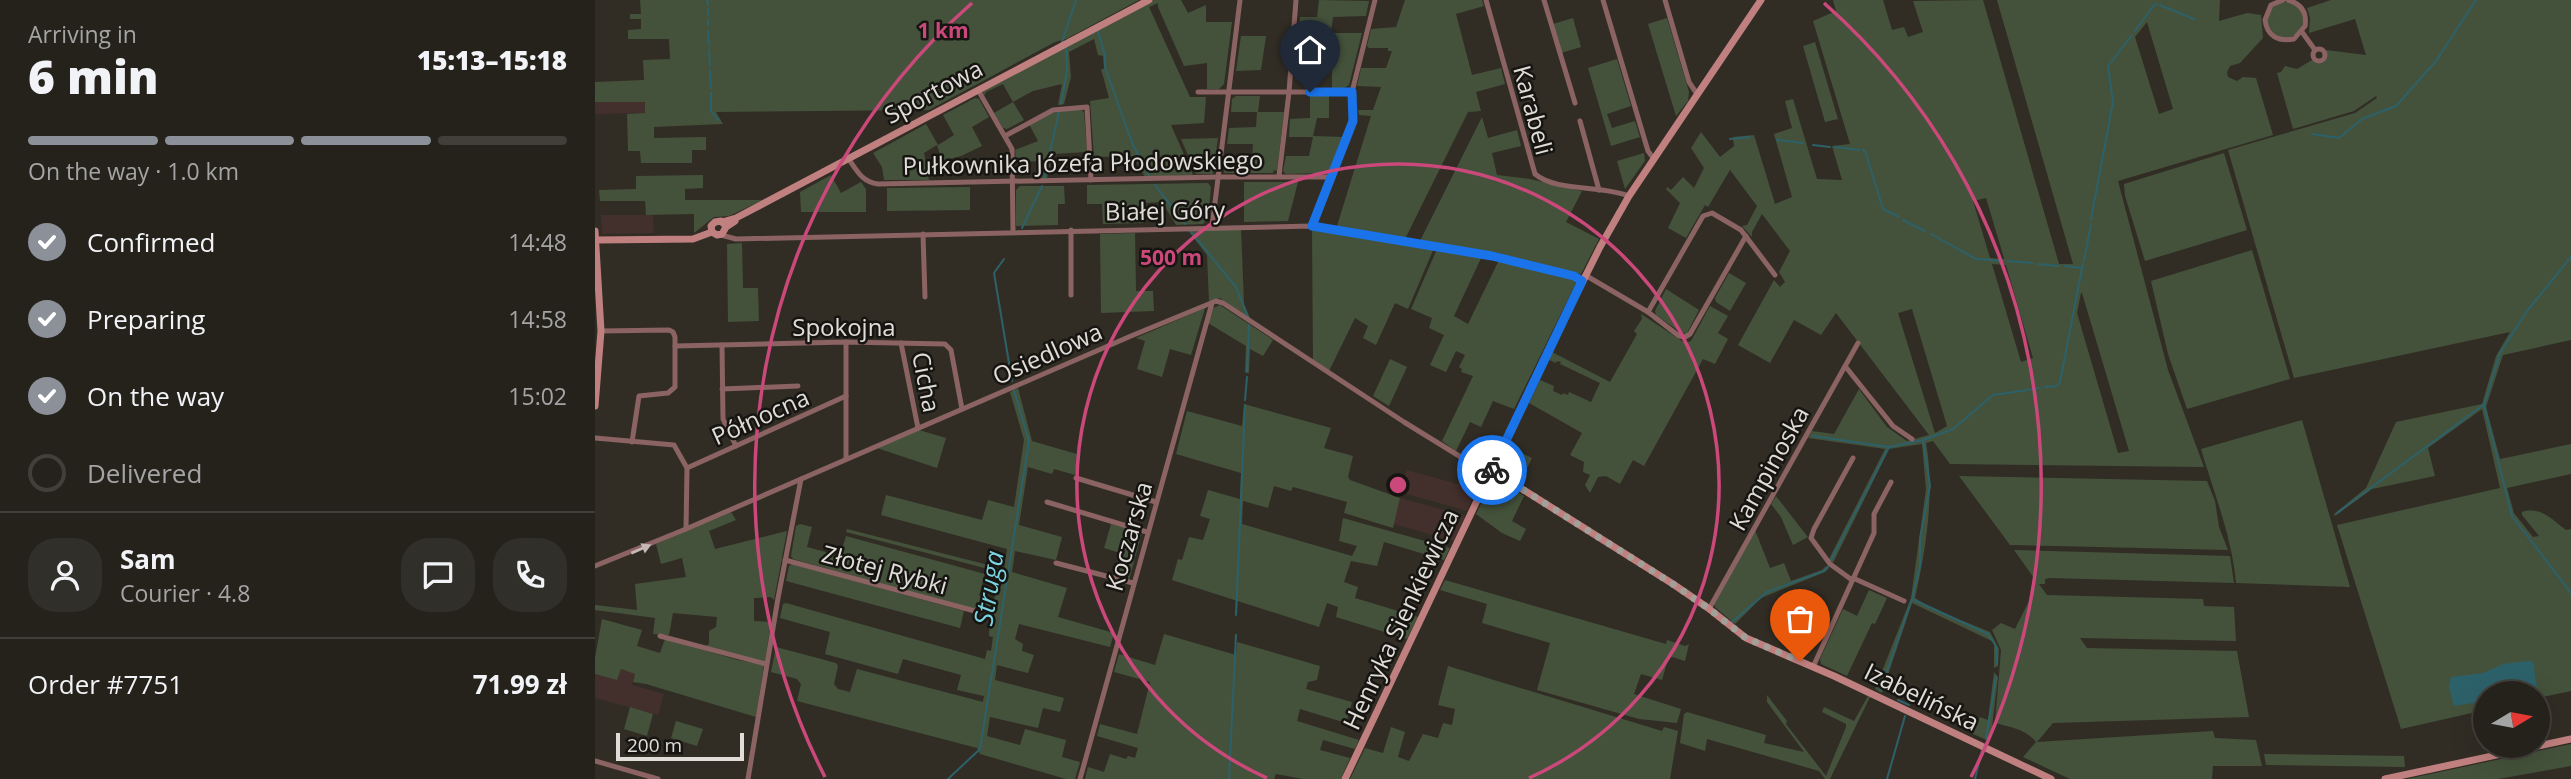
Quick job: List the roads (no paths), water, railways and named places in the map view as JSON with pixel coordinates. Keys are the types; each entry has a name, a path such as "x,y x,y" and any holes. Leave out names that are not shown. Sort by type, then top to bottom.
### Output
{"street":[{"name":"Sportowa","path":"712,232 713,223 724,229 736,218 1149,0"},
{"path":"1212,226 1240,0"},
{"path":"1279,176 1290,92 1296,0"},
{"path":"1312,226 1353,121 1352,92 1375,0"},
{"name":"Karabeli","path":"1486,0 1532,171 1541,179 1629,196"},
{"path":"1544,0 1575,103"},
{"path":"1603,0 1648,151 1654,159"},
{"path":"1665,0 1689,82 1697,94"},
{"path":"2281,0 2271,5 2265,20 2268,32 2281,40 2294,39 2305,26 2302,8 2291,0"},
{"name":"Henryka Sienkiewicza","path":"1345,779 1584,278 1629,196 1758,2"},
{"path":"2302,32 2315,50"},
{"path":"978,90 1012,149 1013,232"},
{"path":"1199,92 1352,92"},
{"path":"1005,136 1053,110 1087,107 1091,180"},
{"path":"1580,121 1599,190"},
{"name":"Pułkownika Józefa Płodowskiego","path":"848,158 868,183 1330,177"},
{"path":"1648,312 1705,214 1712,213 1737,226 1775,275"},
{"name":"Białej Góry","path":"724,229 731,239 1212,226 1312,226 1492,256 1584,278 1648,312 1679,336 1685,337 1691,334 1746,236"},
{"path":"596,240 693,239 724,229"},
{"path":"1071,230 1071,295"},
{"path":"595,231 601,331 595,406"},
{"path":"923,234 925,297"},
{"path":"1212,303 1223,303 1404,422 1491,472"},
{"name":"Osiedlowa","path":"595,566 1212,303"},
{"name":"Koczarska","path":"1080,779 1212,303"},
{"path":"601,331 673,332 675,387 668,393 639,396 632,442"},
{"path":"846,342 846,459"},
{"name":"Spokojna","path":"675,346 846,342 945,344 949,346 962,409"},
{"name":"Cicha","path":"901,343 919,428"},
{"name":"Kampinoska","path":"1709,609 1858,343"},
{"path":"722,345 723,419 736,446"},
{"path":"1845,366 1893,426 1912,439"},
{"path":"722,389 798,386"},
{"name":"Północna","path":"688,468 846,396"},
{"path":"595,438 674,444 688,468 686,529"},
{"path":"1853,458 1811,538 1830,564 1853,579 1904,601"},
{"name":"Izabelińska","path":"1491,472 1709,609 1746,638 2051,779"},
{"path":"1076,478 1156,502"},
{"path":"748,779 800,479"},
{"path":"1813,667 1874,533 1874,514 1891,482"},
{"path":"1047,502 1147,532"},
{"name":"Złotej Rybki","path":"785,560 975,611"},
{"path":"1056,562 1133,583"},
{"path":"660,636 766,664"},
{"path":"2385,779 2571,739"},
{"path":"595,761 658,779"}],"water":[{"path":"2533,662 2536,681 2473,681 2473,703 2454,706 2449,687 2451,677 2483,673 2503,664"}],"waterway":[{"path":"707,0 708,5"},
{"name":"Struga","path":"1062,42 1076,0"},
{"path":"2312,134 2339,138 2362,119 2396,106 2436,61 2476,0"},
{"path":"2135,31 2157,4"},
{"path":"2160,5 2194,19"},
{"path":"708,9 708,15"},
{"path":"708,20 708,25"},
{"path":"708,31 709,45"},
{"path":"1098,31 1105,67 1118,104 1133,145 1149,175"},
{"path":"2091,219 2113,102 2108,66 2132,35"},
{"name":"Struga","path":"1061,104 1067,71 1066,47"},
{"path":"709,50 710,66"},
{"path":"710,71 711,88"},
{"path":"711,93 711,111 718,120"},
{"name":"Struga","path":"1044,178 1059,112"},
{"path":"1730,139 1750,137"},
{"path":"1777,140 1803,143"},
{"path":"1813,145 1830,147"},
{"path":"1835,147 1859,150"},
{"path":"1863,150 1883,209 1899,217"},
{"path":"1155,185 1185,224"},
{"name":"Struga","path":"1022,228 1042,186"},
{"path":"1903,220 1925,231"},
{"path":"2084,260 2091,224"},
{"path":"1191,232 1236,287 1248,317"},
{"path":"1931,234 1976,259 2003,261"},
{"path":"2571,257 2527,311 2500,353 2484,405 2512,516 2571,593"},
{"name":"Struga","path":"1004,259 994,273 1012,381"},
{"path":"2008,261 2032,263"},
{"path":"2038,264 2059,266"},
{"path":"2065,266 2082,268 2083,264"},
{"path":"2045,387 2057,386 2060,382 2082,268"},
{"path":"1247,372 1249,325"},
{"path":"1245,400 1247,377"},
{"path":"1813,436 1889,447 1923,440 1953,429 1993,395 2040,388"},
{"name":"Struga","path":"948,779 980,749 1029,441 1014,390"},
{"path":"1236,615 1245,405"},
{"path":"2337,513 2483,405"},
{"path":"1880,691 1912,599 1920,566 1920,539 1930,486 1923,440"},
{"path":"1831,560 1889,447"},
{"path":"1732,622 1767,592 1824,571 1828,567"},
{"path":"1912,599 1988,634 1996,646 1997,664"},
{"path":"1229,779 1236,635"},
{"path":"1986,739 1996,677"},
{"path":"1898,700 1909,705"},
{"path":"1887,779 1905,716"},
{"path":"1975,779 1982,750"}]}
